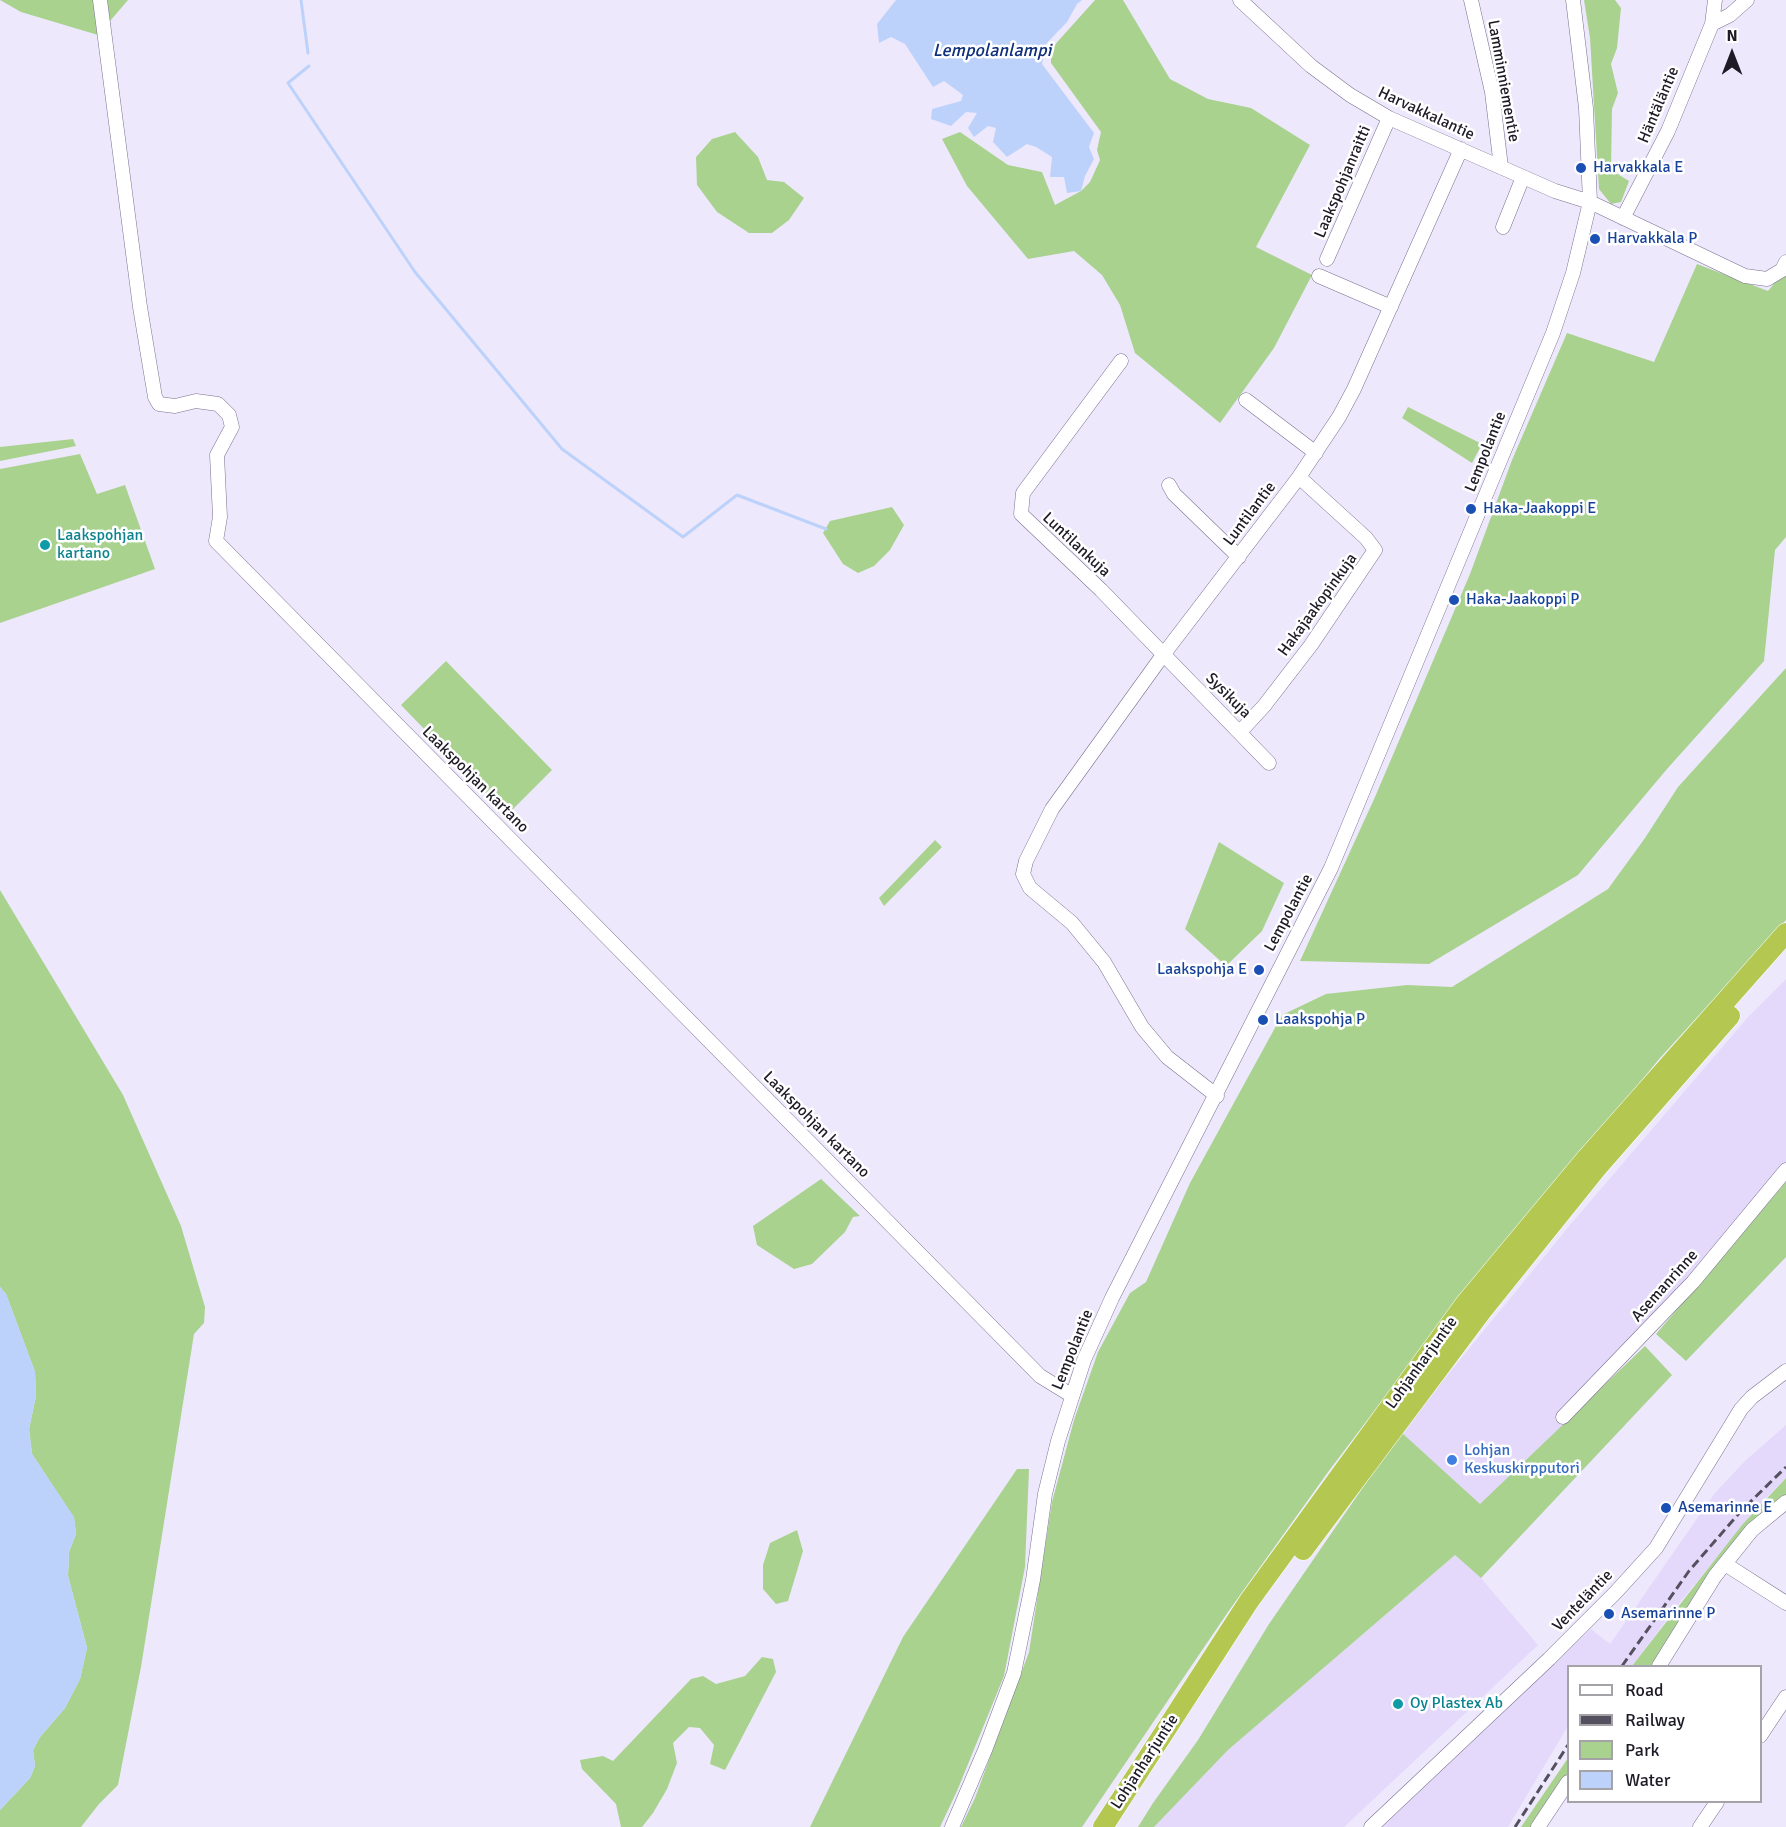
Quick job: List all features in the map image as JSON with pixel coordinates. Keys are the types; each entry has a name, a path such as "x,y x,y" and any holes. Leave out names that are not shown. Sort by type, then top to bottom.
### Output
{"highway":[{"name":"Lohjanharjuntie","path":"1103,1827 1249,1601 1465,1304 1585,1160 1786,933"},
{"name":"Lohjanharjuntie","path":"1117,1827 1259,1608 1481,1312 1596,1169 1786,954"},
{"path":"1091,1827 1120,1784 1143,1762"}],"street":[{"name":"Laakspohjan kartano","path":"100,0 154,397 159,404 175,406 196,401 218,404 229,415 232,427 217,455 219,524 216,541 1040,1376 1071,1395"},
{"name":"Harvakkalantie","path":"1240,0 1311,66 1350,95 1389,118 1523,177 1590,202 1745,276 1767,279 1782,270 1786,262"},
{"name":"Lamminniementie","path":"1471,0 1492,92 1501,167"},
{"name":"Lempolantie","path":"952,1827 985,1750 1014,1673 1033,1580 1045,1494 1071,1395 1112,1298 1217,1096 1331,868 1553,333 1573,273 1590,202 1586,108 1572,0"},
{"name":"Häntäläntie","path":"1623,218 1668,131 1712,24 1715,0"},
{"path":"1712,24 1730,15 1748,0"},
{"name":"Laakspohjanraitti","path":"1327,259 1389,118"},
{"name":"Luntilantie","path":"1217,1096 1167,1057 1142,1027 1104,962 1072,923 1030,888 1023,874 1026,861 1052,809 1163,655 1316,453 1354,389 1461,149"},
{"path":"1503,227 1523,177"},
{"path":"1319,276 1391,307"},
{"name":"Luntilankuja","path":"1121,362 1023,493 1021,514 1101,590 1163,655"},
{"path":"1246,400 1316,453"},
{"name":"Hakajaakopinkuja","path":"1240,732 1311,645 1370,561 1375,550 1366,538 1299,477"},
{"path":"1168,485 1174,495 1239,557"},
{"name":"Sysikuja","path":"1163,655 1269,762"},
{"name":"Asemanrinne","path":"1563,1417 1693,1282 1786,1170"},
{"name":"Venteläntie","path":"1371,1827 1550,1659 1616,1592 1656,1548 1741,1409 1752,1397 1786,1371"},
{"path":"1660,1665 1695,1605 1725,1564 1752,1530 1786,1502"},
{"path":"1725,1564 1786,1603"},
{"path":"1762,1734 1786,1696"},
{"path":"1538,1827 1567,1785"},
{"path":"1700,1827 1716,1803"}],"shaded area":[{"path":"1786,979 1786,1162 1582,1408 1480,1505 1401,1432 1570,1225 1748,1017"},
{"path":"1786,1425 1786,1478 1766,1498 1681,1601 1633,1665 1567,1665 1567,1728 1508,1827 1378,1827 1509,1702 1591,1629 1610,1644 1714,1494 1746,1460"},
{"path":"1455,1555 1481,1578 1538,1645 1344,1827 1154,1827 1228,1750"}],"green space":[{"path":"0,0 128,0 98,35 21,12"},
{"path":"1095,0 1123,0 1170,79 1208,99 1251,108 1310,145 1256,247 1312,275 1274,348 1220,423 1135,353 1120,305 1102,275 1074,251 1028,259 967,186 942,139 960,132 1008,165 1042,172 1055,205 1081,191 1090,182 1100,160 1097,150 1101,132 1051,63 1051,49"},
{"path":"1584,0 1615,0 1621,8 1617,48 1611,64 1618,93 1612,109 1611,170 1629,181 1621,202 1611,204 1599,189 1590,38"},
{"path":"735,132 758,157 767,180 784,182 804,198 789,220 772,233 749,233 717,212 697,185 696,157 712,139"},
{"path":"1697,264 1768,291 1786,269 1786,537 1775,550 1764,661 1667,769 1578,875 1429,964 1300,961 1375,797 1470,574 1512,460 1567,333 1654,362"},
{"path":"1408,407 1482,444 1472,463 1402,418"},
{"path":"73,439 76,446 0,461 0,447"},
{"path":"80,454 97,494 125,485 155,569 0,623 0,469"},
{"path":"892,507 904,525 890,550 874,566 858,573 843,564 823,533 830,521"},
{"path":"446,661 552,770 507,815 401,705"},
{"path":"1786,668 1786,920 1660,1058 1436,1330 1328,1472 1228,1612 1082,1827 961,1827 975,1798 1029,1652 1052,1502 1074,1420 1098,1352 1130,1293 1146,1282 1190,1183 1282,1015 1326,994 1407,985 1452,987 1608,889 1678,787"},
{"path":"935,840 942,847 884,906 879,898"},
{"path":"1219,842 1284,883 1262,931 1226,966 1185,929"},
{"path":"0,890 123,1095 181,1226 205,1307 204,1323 194,1334 141,1667 118,1785 81,1827 0,1827 0,1810 30,1778 35,1766 33,1750 40,1737 65,1708 80,1679 87,1648 68,1576 69,1552 76,1534 74,1518 32,1454 29,1429 36,1396 35,1372 6,1294 0,1287"},
{"path":"821,1179 860,1216 853,1217 845,1232 812,1264 794,1269 757,1245 753,1226"},
{"path":"1786,1182 1786,1257 1686,1361 1656,1334"},
{"path":"1645,1346 1672,1375 1481,1578 1455,1555 1228,1750 1154,1827 1138,1827 1198,1740 1269,1624 1401,1432 1480,1504"},
{"path":"1017,1469 1029,1469 1025,1567 1004,1676 940,1827 810,1827 903,1637"},
{"path":"1786,1478 1786,1497 1655,1665 1633,1665 1742,1525"},
{"path":"797,1530 803,1551 788,1601 776,1604 763,1589 763,1565 770,1543"},
{"path":"762,1657 773,1659 776,1672 725,1770 710,1764 714,1745 700,1728 689,1727 673,1743 677,1763 667,1789 653,1813 642,1827 621,1827 616,1804 582,1769 580,1760 603,1756 613,1761 691,1679 703,1676 716,1684 745,1676"},
{"path":"1567,1759 1567,1775 1532,1827 1521,1827"}],"water":[{"name":"Lempolanlampi","path":"896,0 1082,0 1077,4 1067,22 1046,44 1042,64 1094,133 1089,147 1094,159 1085,176 1081,191 1067,193 1064,177 1050,177 1052,157 1036,147 1027,144 1007,157 993,142 996,128 988,126 974,137 968,128 977,113 966,112 951,126 931,119 932,109 961,101 963,95 944,81 933,87 905,44 891,37 879,43 877,24"},
{"path":"0,1287 6,1294 35,1372 36,1396 29,1429 32,1454 74,1517 76,1534 69,1552 68,1576 87,1648 80,1679 65,1708 40,1737 33,1750 35,1766 30,1778 0,1810"}],"waterway":[{"path":"301,0 308,53"},
{"path":"309,66 288,83 415,272 562,449 683,537 737,495 826,529"}],"railway":[{"path":"1623,1665 1689,1571 1741,1511 1786,1467"},
{"path":"1515,1827 1567,1747"}],"place":[{"name":"Harvakkala E","path":"1581,168"},
{"name":"Harvakkala P","path":"1595,239"},
{"name":"Haka-Jaakoppi E","path":"1471,509"},
{"name":"Laakspohjan kartano","path":"45,545"},
{"name":"Haka-Jaakoppi P","path":"1454,600"},
{"name":"Laakspohja E","path":"1259,970"},
{"name":"Laakspohja P","path":"1263,1020"},
{"name":"Lohjan Keskuskirpputori","path":"1452,1460"},
{"name":"Asemarinne E","path":"1666,1508"},
{"name":"Asemarinne P","path":"1609,1614"},
{"name":"Oy Plastex Ab","path":"1398,1704"}]}
